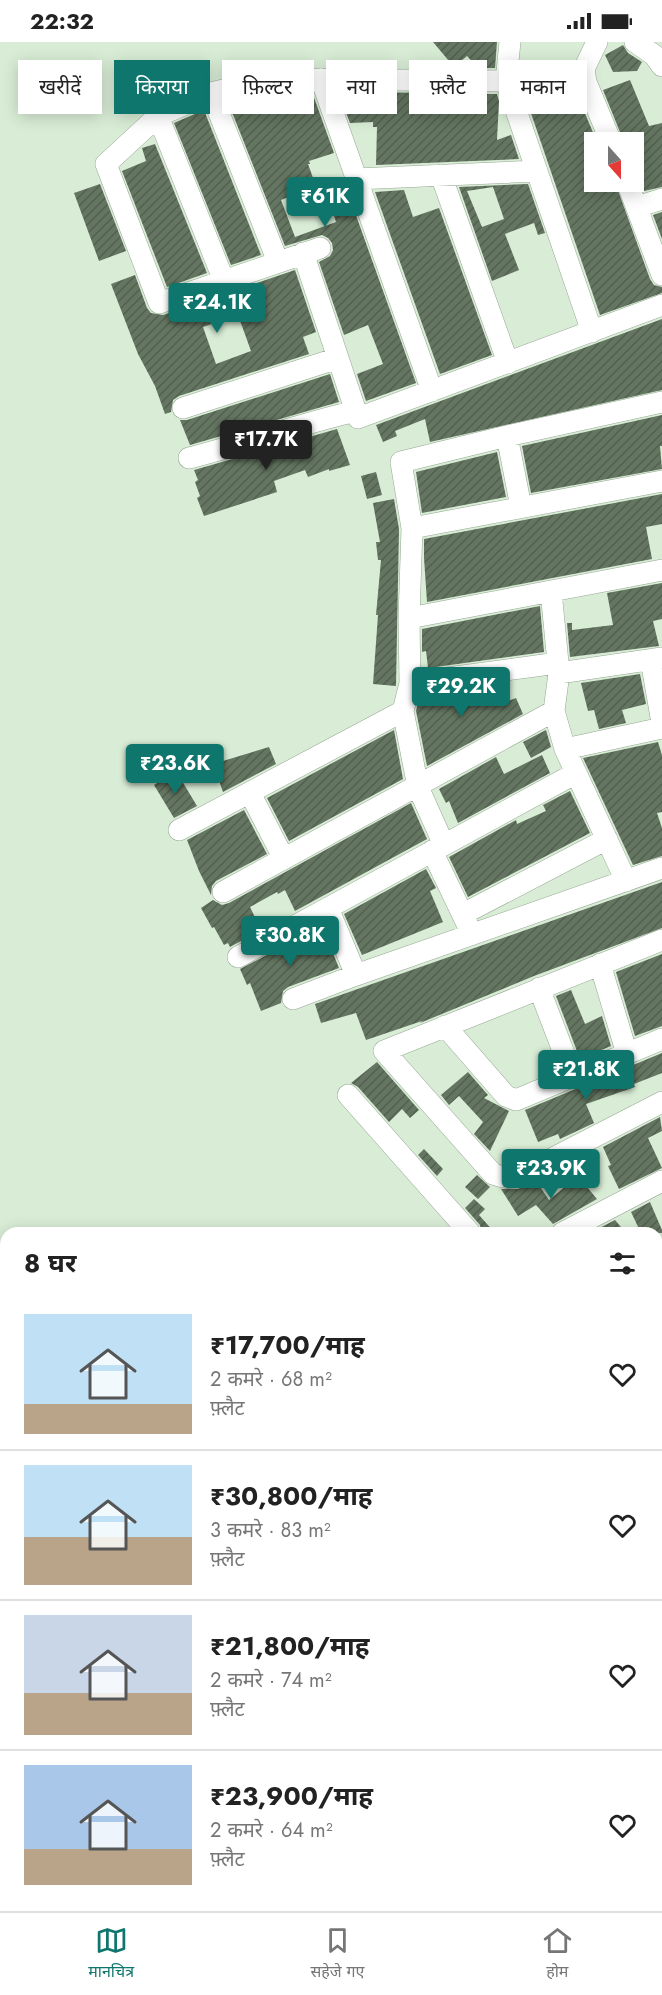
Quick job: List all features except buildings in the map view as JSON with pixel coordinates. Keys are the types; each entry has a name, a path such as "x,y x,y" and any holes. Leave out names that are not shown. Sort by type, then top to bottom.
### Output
{"street":[{"path":"508,60 510,42"},
{"path":"597,42 584,69 586,82 607,132"},
{"path":"635,42 654,55 662,66"},
{"path":"499,81 290,79 240,86 211,93 158,116 106,164 159,303 312,251 339,358 358,418 662,305"},
{"path":"321,79 432,391"},
{"path":"211,93 278,262"},
{"path":"517,114 592,332"},
{"path":"158,116 224,281"},
{"path":"356,178 537,171"},
{"path":"441,175 508,363"},
{"path":"631,192 662,276"},
{"path":"637,207 662,199"},
{"path":"183,408 339,358"},
{"path":"472,934 438,848 418,787 403,711 410,683 409,618 412,528 401,462 662,402"},
{"path":"189,458 313,421 356,411"},
{"path":"507,436 522,507"},
{"path":"412,528 662,481"},
{"path":"409,618 662,570"},
{"path":"551,591 559,668 554,711 565,749 626,881"},
{"path":"410,683 656,659 662,723"},
{"path":"179,830 403,711"},
{"path":"223,892 554,711"},
{"path":"565,749 662,728"},
{"path":"238,957 576,773"},
{"path":"250,793 284,859"},
{"path":"463,914 607,839"},
{"path":"293,999 662,868"},
{"path":"328,908 356,975"},
{"path":"662,940 384,1051 493,1174 500,1177 518,1176 662,1102"},
{"path":"600,964 627,1054"},
{"path":"539,988 573,1077"},
{"path":"445,1026 506,1096 516,1100 662,1039"},
{"path":"348,1095 465,1227"},
{"path":"574,1227 662,1182"}]}
